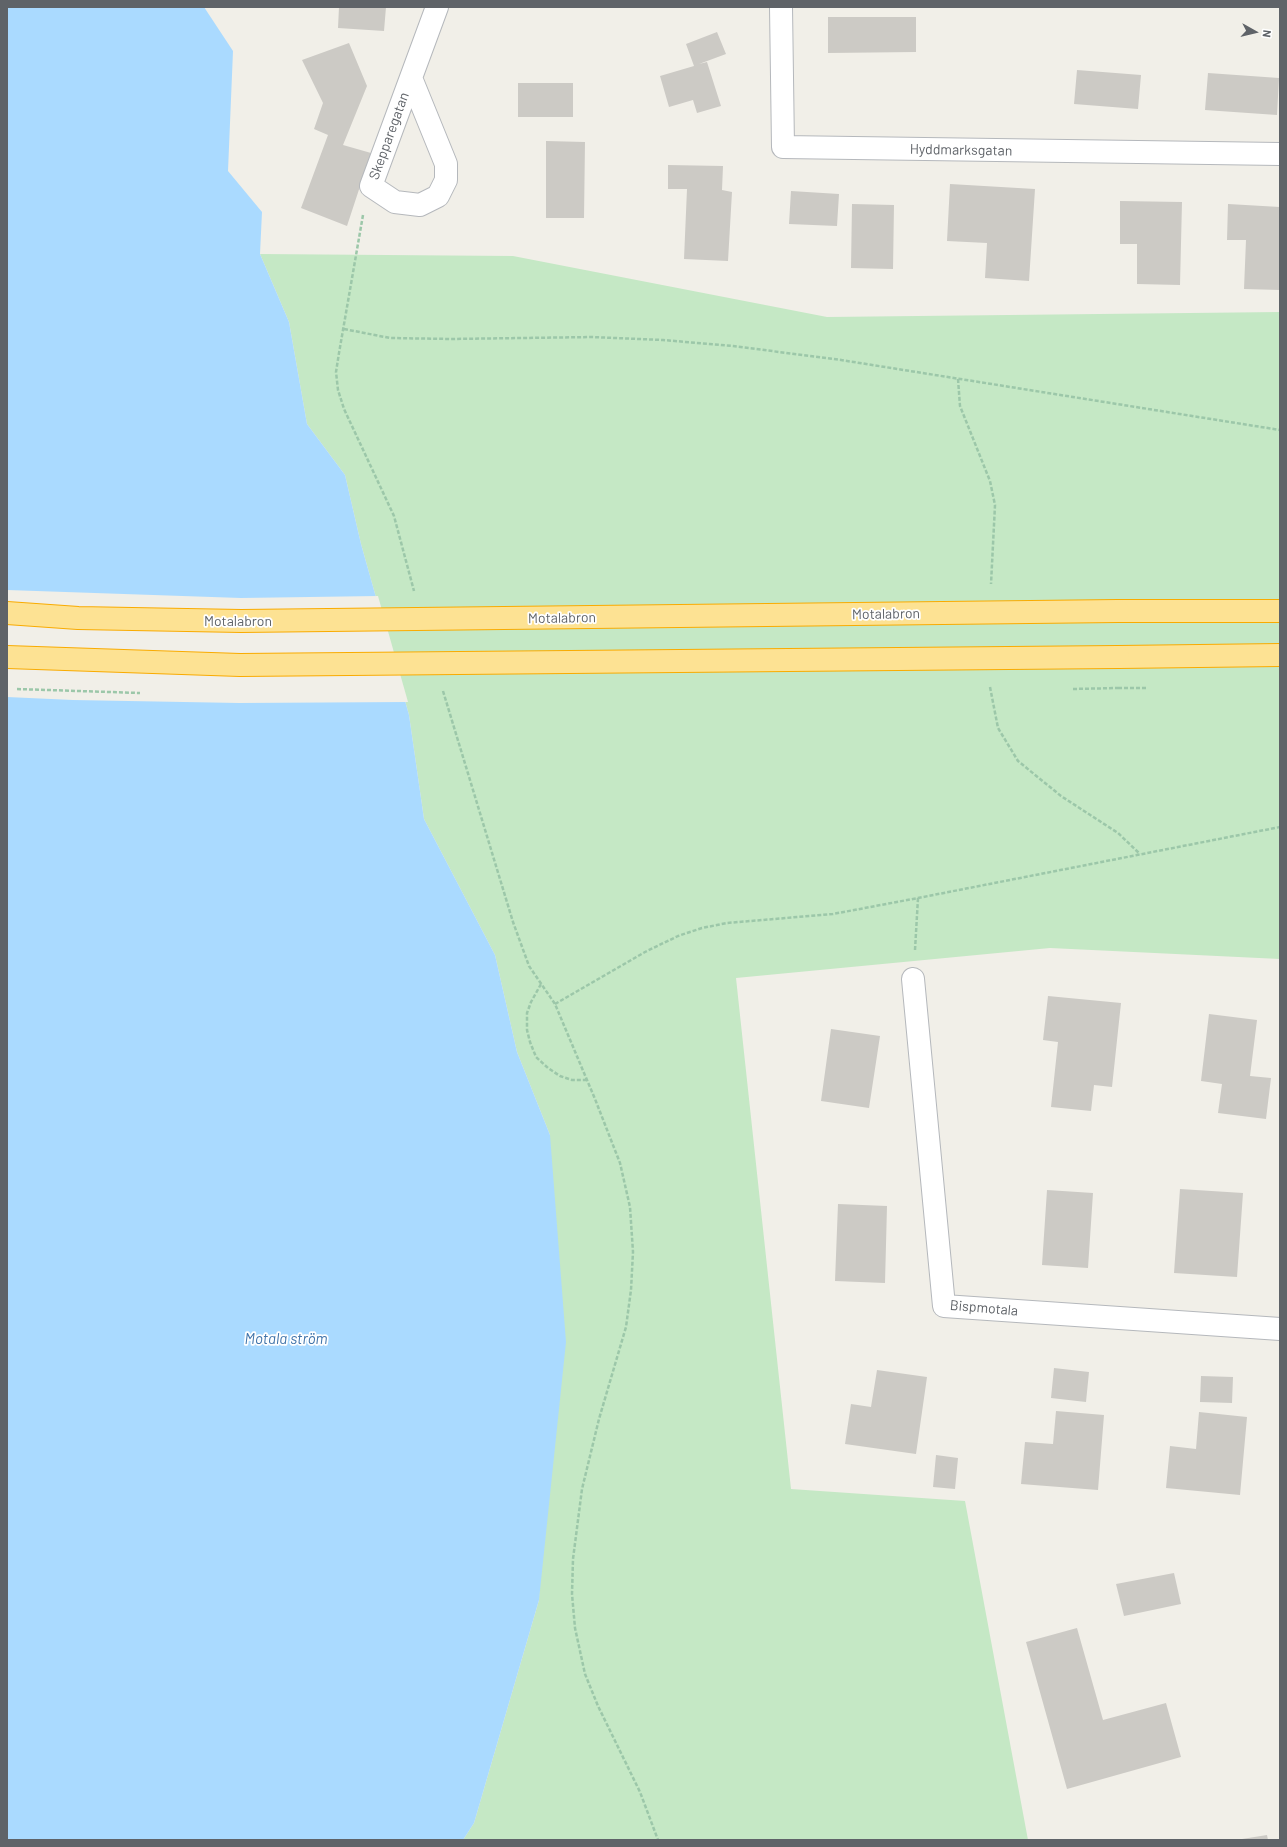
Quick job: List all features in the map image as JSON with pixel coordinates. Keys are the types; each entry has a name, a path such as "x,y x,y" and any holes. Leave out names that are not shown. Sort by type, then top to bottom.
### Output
{"highway":[{"name":"Motalabron","path":"7,613 78,618 241,621 1118,611 1280,611"},
{"path":"7,657 240,665 1280,655"}],"street":[{"name":"Skepparegatan","path":"411,78 446,164 446,180 438,196 420,205 395,202 371,186 437,7"},
{"name":"Hyddmarksgatan","path":"781,7 783,147 1280,154"},
{"name":"Bispmotala","path":"913,979 944,1306 1280,1329"}],"path":[{"path":"344,329 390,338 451,339 592,336 733,346 841,360 1280,430"},
{"path":"658,1840 640,1792 598,1706 585,1674 579,1652 574,1622 572,1587 576,1523 582,1489 599,1419 626,1327 632,1290 633,1252 630,1207 620,1163 555,1004 645,952 678,936 702,928 727,923 833,914 1280,826"},
{"path":"913,979 918,898"},
{"path":"541,984 527,1013 527,1030 536,1056 548,1068 560,1076 572,1080 587,1080"}],"green space":[{"path":"260,254 513,256 827,317 1280,312 1280,959 1050,948 736,978 791,1489 965,1501 1028,1840 463,1840 474,1823 539,1600 550,1135 517,1052 495,955 424,819 409,715 361,544 345,475 307,424 289,322"}],"water":[{"name":"Motala ström","path":"7,7 204,7 233,51 228,171 262,212 260,254 289,322 307,424 345,475 361,544 409,715 424,819 495,955 517,1052 550,1135 566,1342 539,1600 474,1823 463,1840 7,1840"}],"pier":[{"path":"7,590 241,598 378,596 408,702 239,703 73,700 7,697"}],"building":[{"path":"339,7 386,7 384,31 338,28"},
{"path":"828,17 916,17 916,52 828,53"},
{"path":"717,32 726,54 699,64 707,62 721,106 697,113 693,100 669,107 660,76 694,66 686,44"},
{"path":"349,43 367,86 343,145 371,153 347,226 301,208 328,135 314,129 323,103 302,60"},
{"path":"1077,70 1141,75 1138,109 1074,104"},
{"path":"1208,73 1279,78 1277,115 1205,110"},
{"path":"518,83 573,83 573,117 518,117"},
{"path":"546,141 585,142 584,218 546,218"},
{"path":"668,165 723,166 722,190 732,192 728,261 684,259 687,189 668,189"},
{"path":"950,184 1035,189 1029,281 985,278 987,243 947,241"},
{"path":"791,191 839,194 837,226 789,224"},
{"path":"1120,201 1182,202 1180,285 1137,284 1137,244 1120,244"},
{"path":"852,204 894,205 893,269 851,268"},
{"path":"1228,204 1280,207 1280,290 1244,289 1246,240 1227,240"},
{"path":"1048,996 1121,1003 1112,1087 1094,1085 1091,1111 1051,1107 1058,1042 1043,1040"},
{"path":"1209,1014 1257,1020 1250,1076 1271,1078 1266,1119 1218,1113 1222,1084 1201,1081"},
{"path":"831,1029 880,1036 869,1108 821,1101"},
{"path":"1180,1189 1243,1193 1237,1277 1174,1273"},
{"path":"1047,1190 1093,1193 1088,1268 1042,1265"},
{"path":"838,1204 887,1206 885,1283 835,1281"},
{"path":"1054,1368 1089,1372 1086,1402 1051,1398"},
{"path":"877,1370 927,1377 916,1454 845,1444 851,1404 871,1407"},
{"path":"1201,1376 1233,1377 1232,1403 1200,1402"},
{"path":"1056,1411 1104,1415 1098,1490 1021,1484 1025,1442 1053,1444"},
{"path":"1199,1412 1247,1417 1240,1495 1166,1488 1170,1446 1196,1449"},
{"path":"936,1455 958,1458 955,1489 933,1487"},
{"path":"1174,1573 1181,1604 1124,1616 1116,1584"},
{"path":"1077,1628 1103,1720 1166,1703 1181,1757 1067,1789 1026,1642"},
{"path":"1267,1835 1268,1840 1242,1840 1242,1839"}]}
